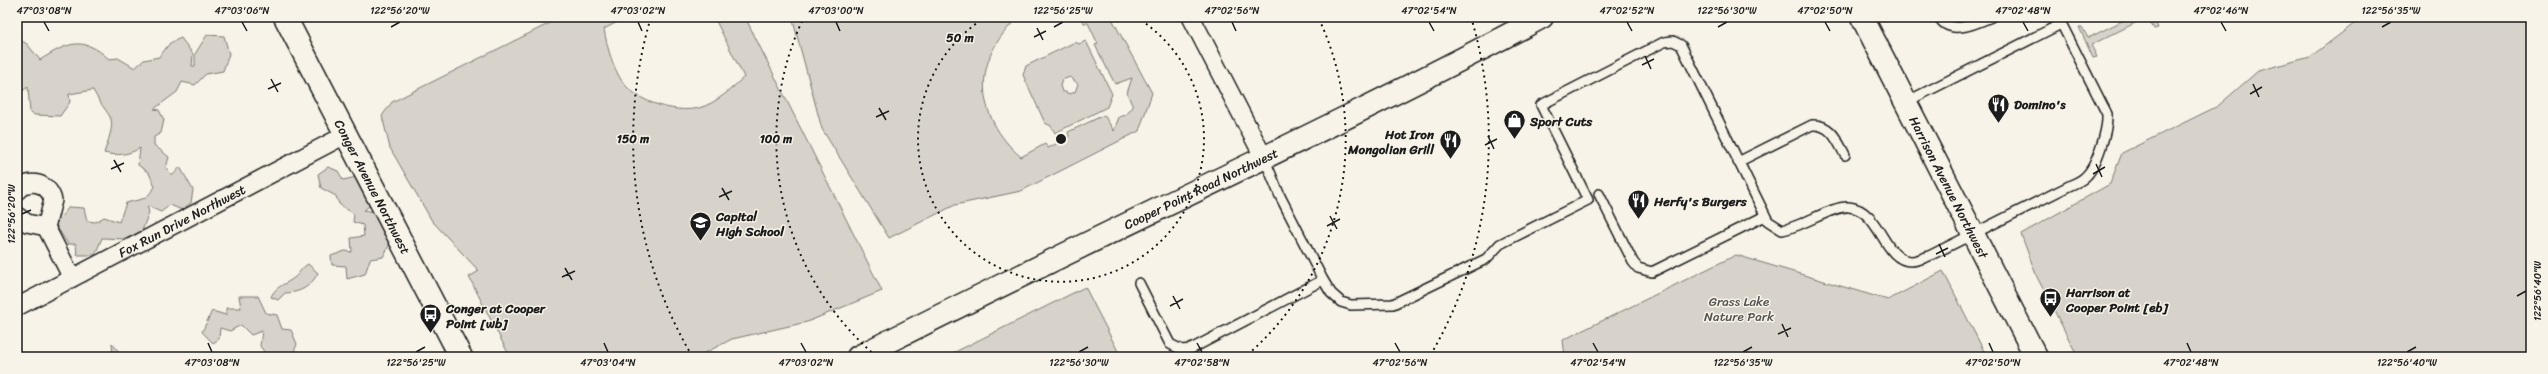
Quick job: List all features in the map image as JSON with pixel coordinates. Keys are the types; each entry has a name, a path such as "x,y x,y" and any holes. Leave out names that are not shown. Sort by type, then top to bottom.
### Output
{"main road":[{"name":"Conger Avenue Northwest","path":"285,17 347,134 461,357"},
{"name":"Cooper Point Road Northwest","path":"858,357 987,291 1265,160 1542,17"},
{"name":"Harrison Avenue Northwest","path":"1862,17 2036,357"}],"street":[{"path":"1191,17 1265,160"},
{"name":"Fox Run Drive Northwest","path":"17,307 347,134"},
{"path":"17,191 29,183 42,185 51,194 53,207 46,227 72,278"},
{"path":"17,216 27,223 46,227"}],"lane":[{"path":"1939,17 1942,23 1950,27 1976,23 1990,17"},
{"path":"1265,160 1280,196 1331,293 1341,302 1351,305 1393,304 1486,259 1500,244 1588,200 1541,105 1664,42 1673,41 1681,46 1768,221 1782,230 1796,228 1831,211 1849,207 1866,214 1879,229 1892,252 1901,259 1912,261 1929,256 2085,177 2093,167 2108,125 2106,114 2059,20 1906,102"},
{"path":"1738,162 1812,125 1819,125 1828,129 1835,136 1845,155"},
{"path":"1599,194 1633,262 1638,268 1652,272 1765,216"},
{"path":"1139,283 1170,344 1182,350 1191,349 1323,280"}],"green space":[{"path":"562,17 627,17 604,29 606,42 614,66 620,78 634,93 655,104 678,109 689,109 699,108 712,103 744,77 714,17 745,17 882,291 807,322 732,339 697,357 510,357 469,277 479,271 432,221 390,148 382,116 392,102"},
{"path":"792,17 1019,17 1003,33 992,51 986,69 984,87 987,106 994,124 1005,141 1021,157 1045,144 1048,148 1069,137 1068,132 1104,115 1114,131 1119,117 1126,115 1133,107 1127,93 1132,78 1115,84 1095,45 1098,44 1088,23 1084,23 1081,17 1111,17 1152,93 1139,131 1021,191 955,205 889,238 822,129"},
{"path":"2130,17 2147,17 2091,45 2097,57 2093,58 2079,27 2082,27 2088,38"},
{"path":"2147,17 2153,17 2158,28 2154,29"},
{"path":"2363,17 2531,17 2531,357 2078,357 2037,277 2021,234 2110,184 2122,153 2218,106 2258,71 2310,57"},
{"path":"207,35 224,36 229,54 223,71 206,74 195,85 182,82 177,92 154,109 159,110 164,120 161,133 154,137 154,145 169,157 166,168 173,175 180,167 193,190 191,203 182,210 170,205 161,212 147,206 149,212 142,231 125,239 102,238 95,255 77,255 76,244 68,244 55,224 69,207 84,208 87,221 96,222 104,217 119,222 126,203 146,198 155,187 149,173 138,165 140,148 122,154 104,153 109,140 112,123 108,113 93,90 69,94 70,102 60,116 35,115 30,113 28,87 21,92 17,92 17,38 27,44 40,60 67,46 83,44 100,51 109,59 118,58 135,68 144,60 159,57 170,43 181,38 193,54 192,66 195,66 195,54"},
{"path":"1086,41 1112,94 1107,107 1055,133 1051,126 1045,123 1023,75 1026,66 1075,42 1079,44","holes":["1070,77 1078,84 1075,92 1070,94 1062,91 1060,86 1062,80"]},
{"path":"328,167 338,171 343,180 357,177 372,204 364,210 379,213 385,226 383,234 388,234 391,242 383,257 370,259 365,274 347,279 346,266 332,265 331,256 345,251 352,252 351,238 364,236 363,225 353,222 354,214 339,204 336,196 321,188 318,174"},
{"name":"Grass Lake Nature Park","path":"1736,255 1888,300 1943,271 1987,357 1565,357 1563,340"},
{"path":"308,264 318,273 309,285 296,292 285,293 278,300 271,297 275,290 295,277"},
{"path":"1085,287 1121,357 945,357"},
{"path":"239,296 258,296 266,313 277,315 282,329 291,330 297,344 292,357 268,357 260,346 262,331 251,335 241,325 230,331 220,328 219,339 213,343 202,332 212,311 226,315 226,308 241,308"},
{"path":"112,343 122,356 123,357 113,357"}],"place":[{"name":"Domino's","path":"1999,124"},
{"name":"Sport Cuts","path":"1515,140"},
{"name":"Hot Iron Mongolian Grill","path":"1450,160"},
{"name":"Herfy's Burgers","path":"1639,220"},
{"name":"Capital High School","path":"700,242"},
{"name":"Harrison at Cooper Point [eb]","path":"2051,318"},
{"name":"Conger at Cooper Point [wb]","path":"430,334"}]}
